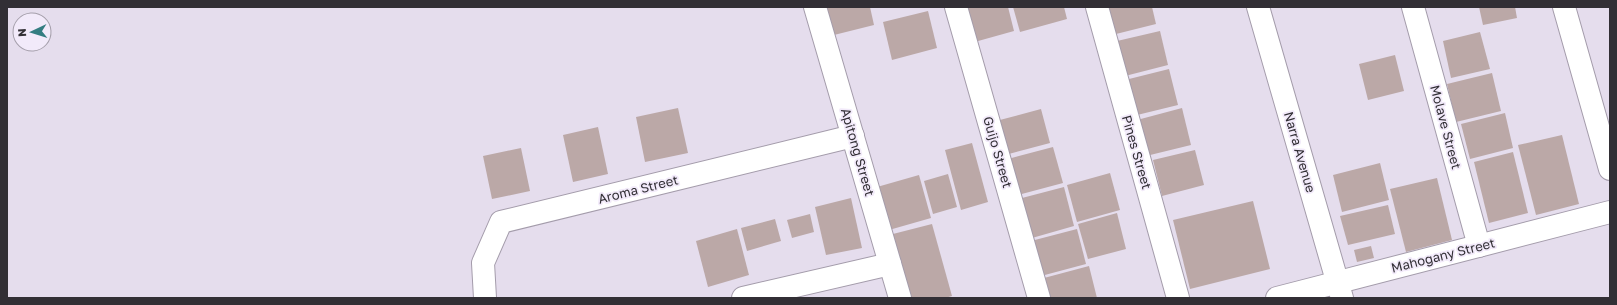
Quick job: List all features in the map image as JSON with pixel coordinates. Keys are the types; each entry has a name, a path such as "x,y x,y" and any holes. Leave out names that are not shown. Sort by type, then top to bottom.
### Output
{"street":[{"name":"Apitong Street","path":"815,7 900,298"},
{"name":"Guijo Street","path":"956,7 1039,298"},
{"name":"Pines Street","path":"1097,7 1178,298"},
{"name":"Narra Avenue","path":"1258,7 1340,290"},
{"name":"Molave Street","path":"1413,7 1478,246"},
{"path":"1564,7 1610,169"},
{"name":"Aroma Street","path":"485,298 483,263 501,222 853,136"},
{"name":"Mahogany Street","path":"1277,298 1340,290 1478,246 1610,212"},
{"path":"743,298 890,264"}],"building":[{"path":"822,7 870,7 874,25 830,36"},
{"path":"962,7 1008,7 1014,31 971,43"},
{"path":"1013,7 1064,7 1067,19 1020,32"},
{"path":"1105,7 1152,7 1156,24 1112,35"},
{"path":"1479,7 1515,7 1517,18 1483,25"},
{"path":"928,11 937,48 892,60 883,22"},
{"path":"1160,31 1168,65 1125,76 1117,41"},
{"path":"1480,32 1490,69 1451,78 1443,41"},
{"path":"1395,55 1404,91 1368,100 1359,64"},
{"path":"1169,69 1178,105 1133,116 1125,80"},
{"path":"1492,73 1501,111 1456,122 1447,84"},
{"path":"678,108 688,153 645,162 636,117"},
{"path":"1182,108 1191,145 1146,156 1137,120"},
{"path":"1041,109 1050,143 1005,155 996,121"},
{"path":"1505,113 1513,148 1470,159 1461,124"},
{"path":"598,127 608,174 573,182 563,135"},
{"path":"1562,135 1579,204 1536,215 1518,145"},
{"path":"972,143 988,202 961,210 945,150"},
{"path":"1053,147 1063,183 1018,195 1008,159"},
{"path":"521,148 530,191 492,199 483,156"},
{"path":"1195,150 1204,185 1162,196 1153,160"},
{"path":"1513,152 1528,213 1489,223 1474,162"},
{"path":"1380,163 1389,200 1342,212 1333,175"},
{"path":"1110,173 1120,210 1077,222 1067,185"},
{"path":"948,174 957,207 933,214 924,181"},
{"path":"919,175 931,218 889,230 877,187"},
{"path":"1437,178 1452,240 1406,252 1390,189"},
{"path":"1064,187 1074,226 1032,238 1022,198"},
{"path":"851,198 862,248 826,255 815,207"},
{"path":"1253,201 1270,269 1190,289 1173,220"},
{"path":"1388,205 1395,234 1348,245 1340,216"},
{"path":"1117,213 1126,249 1088,259 1078,224"},
{"path":"810,214 814,232 792,238 787,220"},
{"path":"775,219 781,241 747,251 741,228"},
{"path":"932,224 952,296 945,298 906,298 889,235"},
{"path":"737,229 749,275 708,287 696,241"},
{"path":"1077,229 1086,264 1041,276 1031,241"},
{"path":"1371,246 1374,258 1357,262 1354,250"},
{"path":"1089,266 1097,298 1050,298 1044,278"}]}
